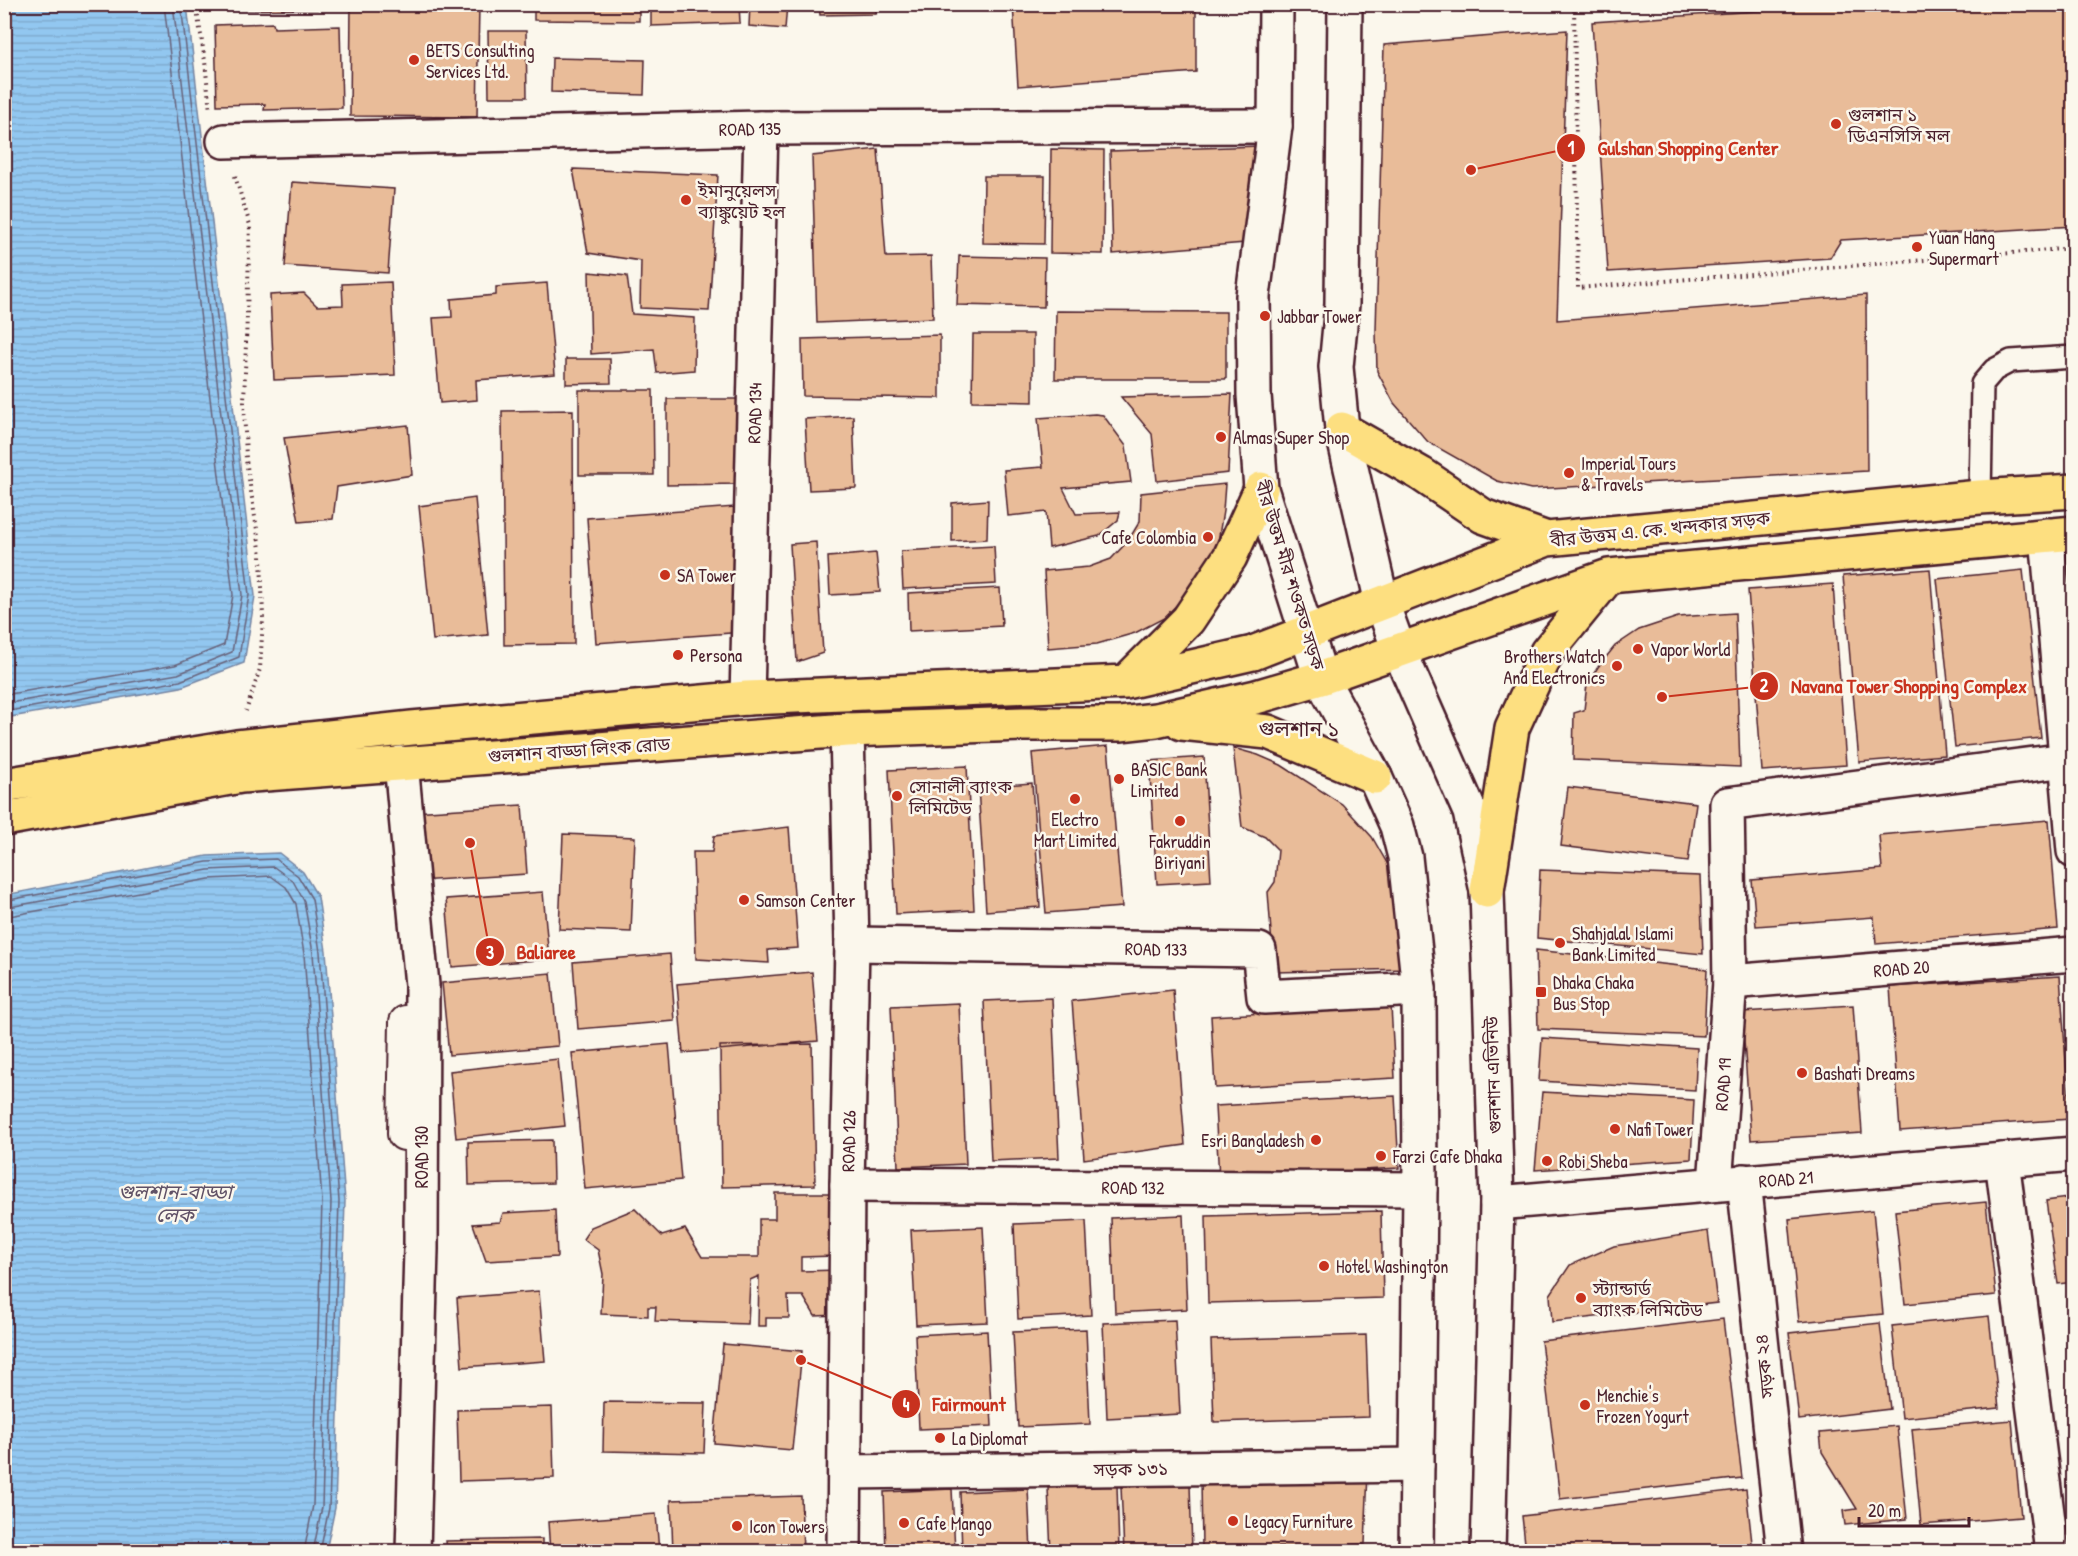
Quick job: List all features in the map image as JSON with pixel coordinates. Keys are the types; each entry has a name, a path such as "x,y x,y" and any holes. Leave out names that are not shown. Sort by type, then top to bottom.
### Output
{"main road":[{"path":"1342,429 1421,474 1484,516 1547,539"},
{"path":"1126,682 1188,620 1230,557 1261,489"},
{"name":"বীর উত্তম এ. কে. খন্দকার সড়ক","path":"1126,682 1253,653 1547,539 1980,497 2073,491"},
{"path":"1156,720 1256,697 1321,678 1609,576 2060,534"},
{"path":"1487,891 1512,728 1547,652 1609,576"},
{"name":"গুলশান বাড্ডা লিংক রোড","path":"4,786 237,747 412,728 747,698 1126,682"},
{"path":"1156,720 1268,732 1375,777"},
{"name":"গুলশান বাড্ডা লিংক রোড","path":"4,819 241,776 847,730 1023,724 1120,724 1156,720"}],"street":[{"name":"বীর উত্তম মীর শওকত সড়ক","path":"1276,4 1275,126 1253,296 1254,395 1261,489 1321,678"},
{"path":"1345,4 1342,304 1336,368 1342,429 1382,603 1399,650"},
{"name":"ROAD 135","path":"225,141 762,128 1275,126"},
{"name":"ROAD 134","path":"747,698 762,128"},
{"path":"2060,534 2066,760 2073,851"},
{"name":"গুলশান এভিনিউ","path":"1399,650 1470,812 1487,891 1497,1203 1488,1551"},
{"path":"1321,678 1375,777 1396,826 1405,857 1419,989 1420,1189 1416,1551"},
{"name":"ROAD 126","path":"844,1551 847,1185 852,944 847,730"},
{"name":"ROAD 19","path":"1730,1183 1727,804 2066,760"},
{"path":"393,764 406,994 404,1134"},
{"name":"ROAD 130","path":"393,764 422,985 421,1249 413,1551"},
{"name":"ROAD 133","path":"852,944 1259,950 1264,997 1419,989"},
{"name":"ROAD 20","path":"1730,982 2073,954"},
{"name":"ROAD 21","path":"1497,1203 2073,1154"},
{"path":"2001,1160 2052,1551"},
{"name":"সড়ক ২৪","path":"1730,1183 1784,1551"},
{"name":"ROAD 132","path":"847,1185 1420,1189"},
{"name":"সড়ক ১৩১","path":"845,1472 1417,1465"}],"lane":[{"path":"1980,497 1982,384 1994,370 2011,361 2073,357"}],"path":[{"path":"196,4 211,117 225,141 250,225 244,402 246,460 261,555 263,608 260,669 249,699 237,747"},
{"path":"1574,4 1578,288 2073,248"}],"water":[{"path":"5,4 187,5 255,596 244,663 181,687 5,718"},
{"name":"গুলশান-বাড্ডা লেক","path":"279,853 303,872 318,897 326,951 345,1201 335,1508 326,1551 5,1551 5,895 207,856"}],"building":[{"path":"209,4 341,4 341,9 209,10"},
{"name":"BETS Consulting Services Ltd.","path":"351,4 479,4 477,117 350,116"},
{"path":"534,4 639,4 639,21 534,20"},
{"path":"651,4 739,4 740,23 651,26"},
{"path":"750,4 787,4 785,29 749,26"},
{"path":"819,4 876,4 876,14 820,15"},
{"path":"1013,4 1196,4 1196,72 1018,86"},
{"name":"গুলশান ১ ডিএনসিসি মল","path":"1862,4 2074,4 2074,226 1841,240 1830,258 1608,272 1592,22"},
{"path":"273,23 274,28 340,26 342,108 264,110 265,104 217,105 215,25"},
{"path":"1567,30 1557,320 1866,295 1867,471 1531,489 1497,481 1428,442 1394,403 1377,371 1376,330 1384,45"},
{"path":"488,31 526,31 527,97 489,97"},
{"path":"552,58 645,60 644,95 551,92"},
{"path":"1260,146 1245,243 1113,254 1110,151"},
{"path":"878,149 886,257 931,256 933,318 817,323 812,156"},
{"path":"1051,149 1104,150 1103,254 1050,253"},
{"path":"573,169 718,175 709,311 640,308 641,261 588,253"},
{"path":"984,176 1045,176 1044,244 983,243"},
{"path":"292,182 394,189 388,273 285,266"},
{"path":"959,256 1045,258 1044,307 957,305"},
{"path":"589,272 627,276 632,314 695,318 694,370 657,373 654,349 591,354"},
{"path":"391,282 395,375 274,380 270,295 304,293 317,306 343,305 342,284"},
{"path":"547,283 555,374 476,380 477,400 440,403 433,318 452,317 451,299 496,295 496,287"},
{"path":"1056,311 1226,312 1226,379 1055,379"},
{"path":"973,334 1033,334 1033,402 972,401"},
{"path":"940,335 940,398 803,396 802,339"},
{"path":"566,359 610,359 611,383 566,384"},
{"path":"579,390 653,390 654,475 579,475"},
{"path":"1232,394 1228,473 1157,481 1152,434 1121,397"},
{"path":"667,399 741,399 741,484 667,485"},
{"path":"573,410 574,644 504,645 502,411"},
{"path":"1103,415 1126,446 1131,482 1063,488 1076,514 1120,512 1118,520 1099,536 1049,548 1046,512 1008,516 1004,470 1043,467 1038,418"},
{"path":"853,416 856,488 809,490 805,419"},
{"path":"408,425 412,475 337,487 333,519 299,522 284,438"},
{"path":"1225,484 1217,548 1191,590 1164,618 1135,633 1097,644 1048,648 1044,571 1089,567 1111,559 1128,541 1140,521 1141,493"},
{"path":"475,498 488,635 433,640 419,506"},
{"path":"988,500 987,539 952,541 952,503"},
{"name":"SA Tower","path":"735,507 744,632 596,643 587,518"},
{"path":"816,542 823,653 797,662 790,544"},
{"path":"994,546 996,584 903,589 901,551"},
{"path":"876,553 880,592 830,595 828,557"},
{"path":"1930,569 1945,755 1859,762 1843,576"},
{"path":"2023,570 2041,738 1955,747 1937,579"},
{"path":"1833,584 1846,765 1762,771 1748,590"},
{"path":"1000,588 1002,626 909,631 908,593"},
{"path":"1735,613 1740,767 1573,760 1574,713 1584,710 1587,684 1615,646 1639,630 1678,617"},
{"path":"1108,746 1122,907 1046,913 1032,753"},
{"path":"1233,748 1281,765 1342,804 1372,837 1392,872 1411,969 1274,972 1268,892 1275,882 1278,850 1265,837 1242,827"},
{"name":"Fakruddin Biriyani","path":"1204,757 1211,881 1157,884 1149,761"},
{"path":"967,766 974,910 896,914 889,770"},
{"path":"1032,783 1040,907 986,911 978,787"},
{"path":"1568,787 1696,803 1688,862 1561,846"},
{"path":"522,805 527,874 418,881 413,812"},
{"path":"2049,820 2058,929 1876,944 1874,917 1756,926 1752,880 1882,869 1879,835"},
{"name":"Samson Center","path":"789,827 798,948 768,950 769,963 696,959 693,852 712,852 714,836"},
{"path":"563,834 635,837 631,932 559,929"},
{"path":"1540,870 1700,876 1703,954 1537,938"},
{"path":"543,892 549,959 452,967 446,899"},
{"path":"1536,950 1707,969 1704,1036 1538,1029"},
{"path":"670,954 675,1021 578,1029 573,962"},
{"path":"812,972 818,1041 683,1053 677,984"},
{"path":"551,973 558,1046 449,1055 442,983"},
{"path":"2060,976 2070,1119 1900,1131 1890,987"},
{"path":"1173,990 1185,1145 1084,1159 1072,1001"},
{"path":"1052,998 1059,1158 991,1161 984,1001"},
{"path":"959,1003 966,1164 898,1167 891,1006"},
{"name":"Bashati Dreams","path":"1853,1005 1862,1133 1751,1140 1742,1012"},
{"path":"1391,1006 1395,1078 1215,1088 1211,1016"},
{"path":"1542,1038 1697,1048 1695,1090 1539,1081"},
{"path":"669,1044 681,1180 585,1189 572,1053"},
{"path":"812,1044 815,1185 722,1187 720,1046"},
{"path":"558,1059 565,1126 456,1138 450,1071"},
{"name":"Nafi Tower","path":"1542,1092 1694,1100 1691,1159 1535,1170"},
{"path":"1395,1096 1399,1168 1219,1178 1215,1106"},
{"path":"552,1140 553,1183 469,1185 468,1142"},
{"path":"775,1193 835,1193 835,1256 801,1257 801,1271 839,1270 839,1315 815,1316 803,1296 788,1296 789,1318 766,1318 766,1326 758,1326 759,1276 750,1280 748,1324 655,1321 656,1307 648,1307 648,1316 601,1314 603,1274 598,1250 583,1239 591,1227 635,1209 662,1236 685,1229 702,1257 759,1257 759,1219 775,1219"},
{"path":"2074,1197 2074,1282 2058,1284 2046,1201"},
{"path":"1986,1202 1996,1295 1905,1304 1895,1211"},
{"path":"555,1210 557,1257 486,1261 473,1224 500,1222 503,1213"},
{"path":"1873,1210 1883,1314 1799,1322 1789,1219"},
{"path":"1381,1211 1383,1298 1208,1303 1206,1216"},
{"path":"1183,1215 1187,1309 1115,1313 1111,1218"},
{"path":"1086,1221 1091,1315 1018,1319 1014,1224"},
{"path":"983,1227 988,1322 916,1325 911,1230"},
{"path":"1708,1231 1717,1303 1552,1322 1550,1295 1570,1265 1614,1246"},
{"path":"539,1291 545,1361 462,1367 457,1298"},
{"path":"2068,1295 2074,1295 2074,1339"},
{"path":"1989,1316 1999,1408 1902,1418 1892,1326"},
{"path":"1723,1319 1742,1478 1560,1499 1541,1341"},
{"path":"1175,1320 1180,1414 1107,1418 1103,1323"},
{"path":"1880,1323 1890,1409 1799,1420 1789,1333"},
{"path":"1086,1329 1090,1424 1018,1427 1013,1332"},
{"path":"987,1331 992,1426 919,1429 915,1335"},
{"path":"1366,1335 1369,1417 1214,1422 1211,1340"},
{"path":"723,1344 802,1351 792,1450 714,1443"},
{"path":"604,1402 706,1403 704,1453 603,1451"},
{"path":"552,1407 554,1478 459,1481 457,1410"},
{"path":"2012,1420 2021,1517 1921,1525 1912,1429"},
{"path":"1897,1426 1907,1519 1845,1525 1843,1511 1857,1509 1822,1452 1820,1433"},
{"path":"1368,1472 1365,1544 1202,1550 1201,1477"},
{"path":"1190,1484 1192,1552 1124,1552 1121,1487"},
{"path":"1117,1485 1119,1552 1051,1552 1048,1488"},
{"path":"952,1489 955,1552 886,1552 884,1492"},
{"path":"1028,1489 1031,1552 962,1552 960,1492"},
{"path":"1746,1489 1753,1552 1526,1552 1522,1516"},
{"name":"Icon Towers","path":"801,1496 803,1552 673,1552 671,1500"},
{"path":"656,1514 659,1552 550,1552 548,1522"},
{"path":"542,1539 542,1552 447,1552 446,1541"},
{"path":"1919,1548 1919,1552 1894,1552 1894,1551"}],"place":[{"name":"BETS Consulting Services Ltd.","path":"414,60"},
{"name":"গুলশান ১ ডিএনসিসি মল","path":"1836,124"},
{"name":"Gulshan Shopping Center","path":"1471,170"},
{"name":"ইমানুয়েলস ব্যাঙ্কুয়েট হল","path":"686,200"},
{"name":"Yuan Hang Supermart","path":"1917,247"},
{"name":"Jabbar Tower","path":"1265,316"},
{"name":"Almas Super Shop","path":"1221,437"},
{"name":"Imperial Tours & Travels","path":"1569,473"},
{"name":"Cafe Colombia","path":"1208,537"},
{"name":"SA Tower","path":"665,575"},
{"name":"Vapor World","path":"1638,649"},
{"name":"Persona","path":"678,655"},
{"name":"Brothers Watch And Electronics","path":"1617,666"},
{"name":"Navana Tower Shopping Complex","path":"1662,697"},
{"name":"BASIC Bank Limited","path":"1119,779"},
{"name":"সোনালী ব্যাংক লিমিটেড","path":"897,796"},
{"name":"Electro Mart Limited","path":"1075,799"},
{"name":"Fakruddin Biriyani","path":"1180,821"},
{"name":"Baliaree","path":"470,843"},
{"name":"Samson Center","path":"744,900"},
{"name":"Shahjalal Islami Bank Limited","path":"1560,943"},
{"name":"Dhaka Chaka Bus Stop","path":"1541,992"},
{"name":"Bashati Dreams","path":"1802,1073"},
{"name":"Nafi Tower","path":"1615,1129"},
{"name":"Esri Bangladesh","path":"1316,1140"},
{"name":"Farzi Cafe Dhaka","path":"1381,1156"},
{"name":"Robi Sheba","path":"1547,1161"},
{"name":"Hotel Washington","path":"1324,1266"},
{"name":"স্ট্যান্ডার্ড ব্যাংক লিমিটেড","path":"1581,1298"},
{"name":"Fairmount","path":"801,1360"},
{"name":"Menchie's Frozen Yogurt","path":"1585,1405"},
{"name":"La Diplomat","path":"940,1438"},
{"name":"Legacy Furniture","path":"1233,1521"},
{"name":"Cafe Mango","path":"904,1523"},
{"name":"Icon Towers","path":"737,1526"}],"district":[{"name":"গুলশান ১","path":"1299,728"}]}
